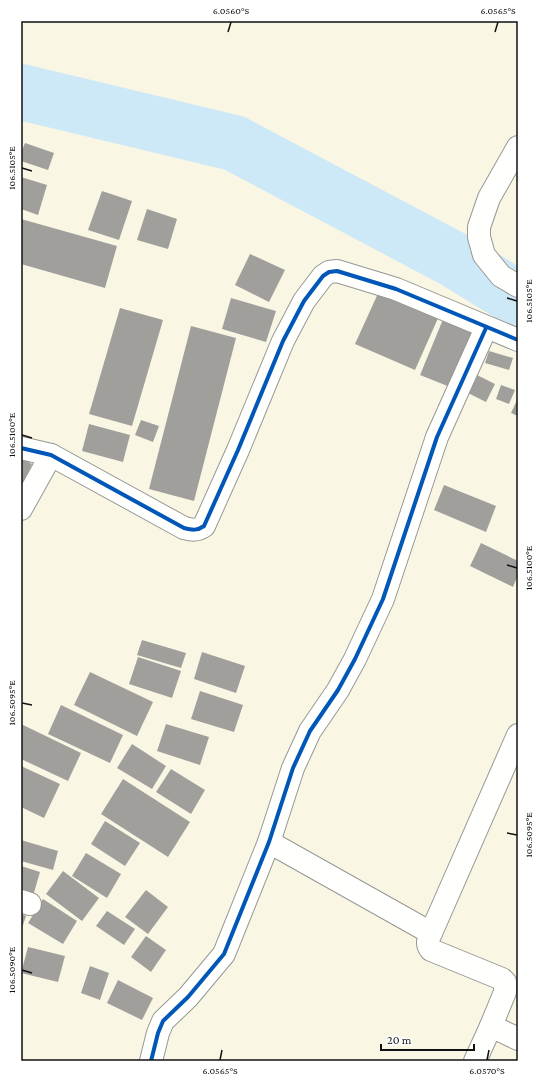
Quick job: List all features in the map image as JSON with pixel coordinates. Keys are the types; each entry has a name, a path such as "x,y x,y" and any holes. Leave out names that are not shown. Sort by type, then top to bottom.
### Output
{"street":[{"path":"518,147 488,198 479,227 479,238 484,256 502,276 518,286"},
{"path":"21,448 51,455 184,528 198,530 204,526 238,450 282,341 304,301 323,276 329,272 337,271 396,290 518,340"},
{"path":"152,1061 158,1033 163,1021 188,997 224,954 269,842 293,768 310,731 338,690 356,659 383,599 437,437 486,328"},
{"path":"21,509 51,455"},
{"path":"475,1061 504,992 505,982 497,976 431,950 428,946 428,940 518,735"},
{"path":"269,842 431,933"},
{"path":"491,1026 518,1038"}],"shaded area":[{"path":"21,21 518,21 518,1061 21,1061"}],"building":[{"path":"25,143 54,153 48,170 21,161 21,153"},
{"path":"21,177 47,185 38,215 21,209"},
{"path":"102,191 132,201 119,240 88,230"},
{"path":"147,209 177,219 168,249 137,240"},
{"path":"21,219 117,246 105,288 21,264"},
{"path":"250,254 285,270 269,302 235,285"},
{"path":"380,289 439,316 415,370 355,344"},
{"path":"231,298 276,311 266,342 222,329"},
{"path":"120,308 163,320 132,426 89,414"},
{"path":"444,317 474,330 450,387 420,375"},
{"path":"191,326 236,338 194,501 149,489"},
{"path":"489,351 513,358 509,370 485,363"},
{"path":"477,375 495,384 486,402 468,393"},
{"path":"501,385 515,390 509,404 496,399"},
{"path":"518,398 518,416 511,413"},
{"path":"141,420 159,426 153,442 135,435"},
{"path":"89,424 130,435 123,462 82,451"},
{"path":"21,458 32,464 21,487"},
{"path":"444,485 496,506 486,532 434,510"},
{"path":"481,543 518,561 518,575 513,587 470,566"},
{"path":"142,640 186,653 181,668 137,655"},
{"path":"202,652 245,666 236,693 194,679"},
{"path":"138,657 181,671 172,698 129,684"},
{"path":"90,672 153,702 137,736 74,705"},
{"path":"200,691 243,705 234,732 191,719"},
{"path":"61,705 123,735 110,763 48,734"},
{"path":"21,724 81,753 68,781 21,759"},
{"path":"166,724 209,737 200,765 157,751"},
{"path":"132,744 166,766 152,789 117,768"},
{"path":"21,766 60,784 44,818 21,807"},
{"path":"171,769 205,790 191,814 156,792"},
{"path":"123,779 190,822 168,857 101,814"},
{"path":"105,821 140,843 125,866 91,844"},
{"path":"21,840 58,851 53,870 21,861"},
{"path":"86,853 121,874 107,898 72,876"},
{"path":"21,866 40,872 33,896 21,892"},
{"path":"63,871 99,898 82,921 46,894"},
{"path":"146,890 168,907 148,934 125,917"},
{"path":"43,899 77,921 63,944 28,923"},
{"path":"107,911 135,929 124,945 96,926"},
{"path":"21,914 26,916 21,931"},
{"path":"146,936 166,950 151,972 131,957"},
{"path":"28,947 65,956 58,982 21,973"},
{"path":"90,966 109,973 100,1000 81,993"},
{"path":"118,980 153,998 142,1020 107,1003"}],"waterway":[{"path":"21,92 234,143 453,259 518,299"}],"cycle path":[{"path":"21,448 51,455 184,528 192,530 197,529 204,526 238,450 283,341 304,301 323,276 329,272 337,271 396,289 518,340"},
{"path":"151,1061 158,1033 163,1021 188,997 224,954 269,842 293,768 310,731 338,690 355,659 383,599 437,437 486,328"}]}
